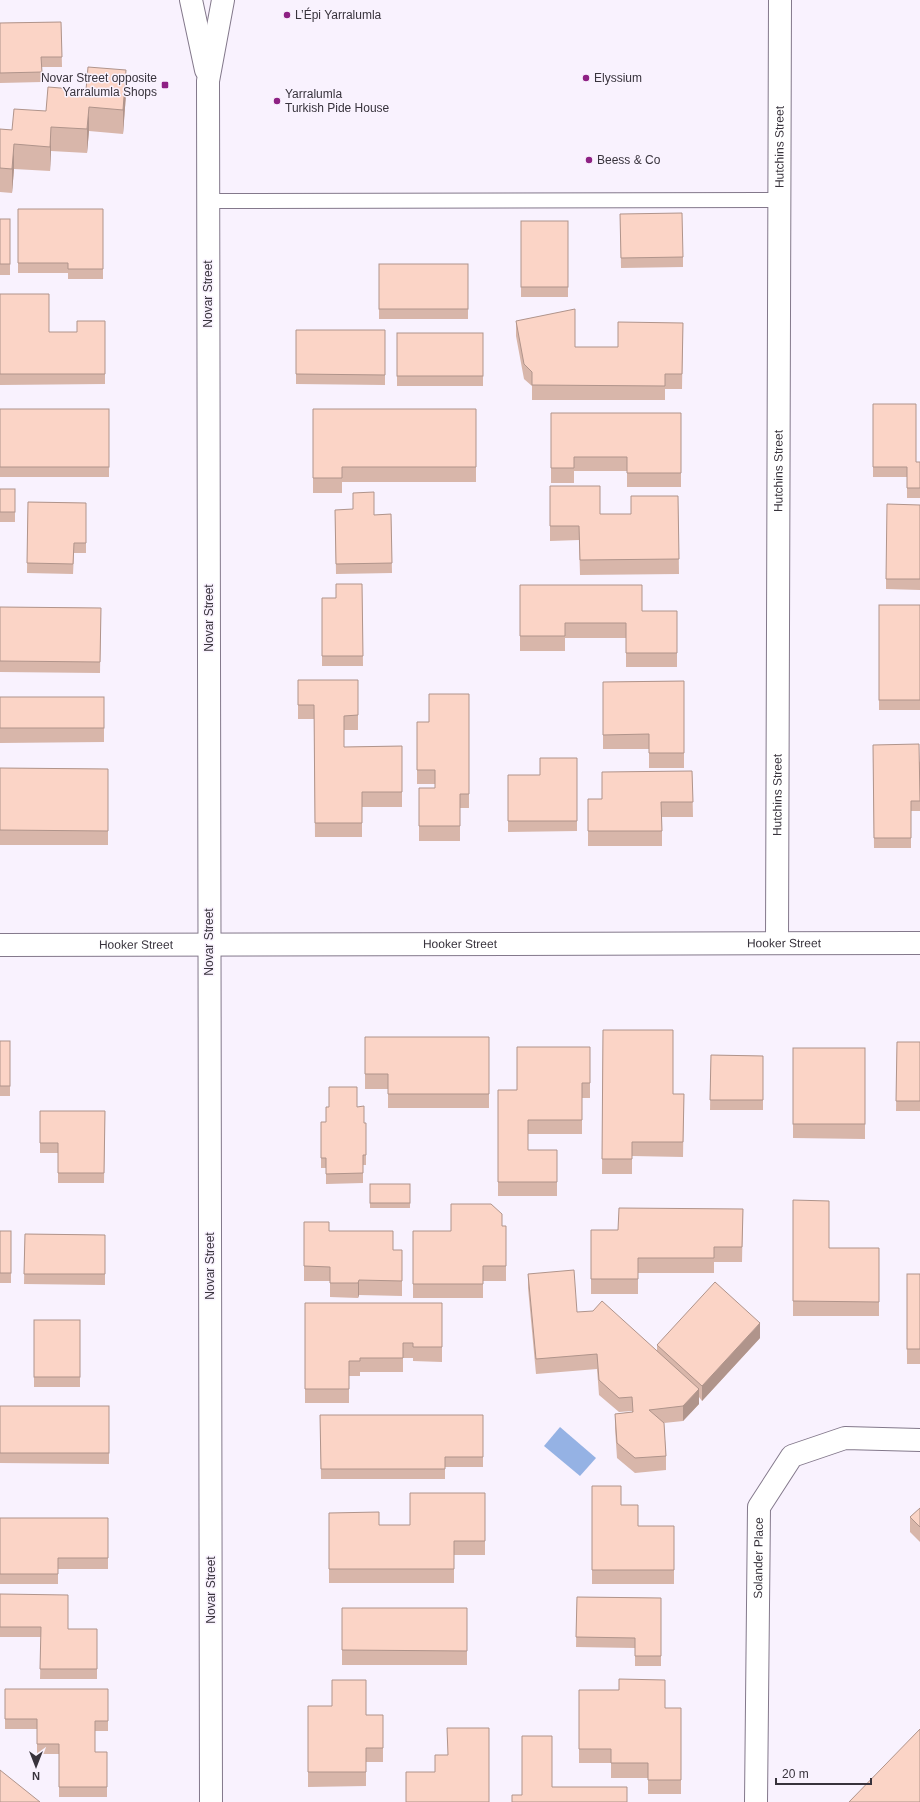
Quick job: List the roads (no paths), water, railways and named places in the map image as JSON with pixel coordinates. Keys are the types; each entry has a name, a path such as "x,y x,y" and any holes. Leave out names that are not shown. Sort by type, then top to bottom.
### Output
{"street":[{"name":"Novar Street","path":"191,0 208,82"},
{"name":"Novar Street","path":"211,1802 208,82 223,0"},
{"name":"Hutchins Street","path":"777,942 780,0"},
{"name":"Hooker Street","path":"0,945 210,943 920,943"},
{"name":"Solander Place","path":"756,1802 759,1507 792,1456 845,1438 920,1440"}],"lane":[{"path":"208,201 780,200"}],"water":[{"path":"560,1427 596,1458 580,1476 544,1446"}],"place":[{"name":"L’Épi Yarralumla","path":"287,15"},
{"name":"Elyssium","path":"586,78"},
{"name":"Novar Street opposite Yarralumla Shops","path":"165,85"},
{"name":"Yarralumla Turkish Pide House","path":"277,101"},
{"name":"Beess & Co","path":"589,160"}]}
